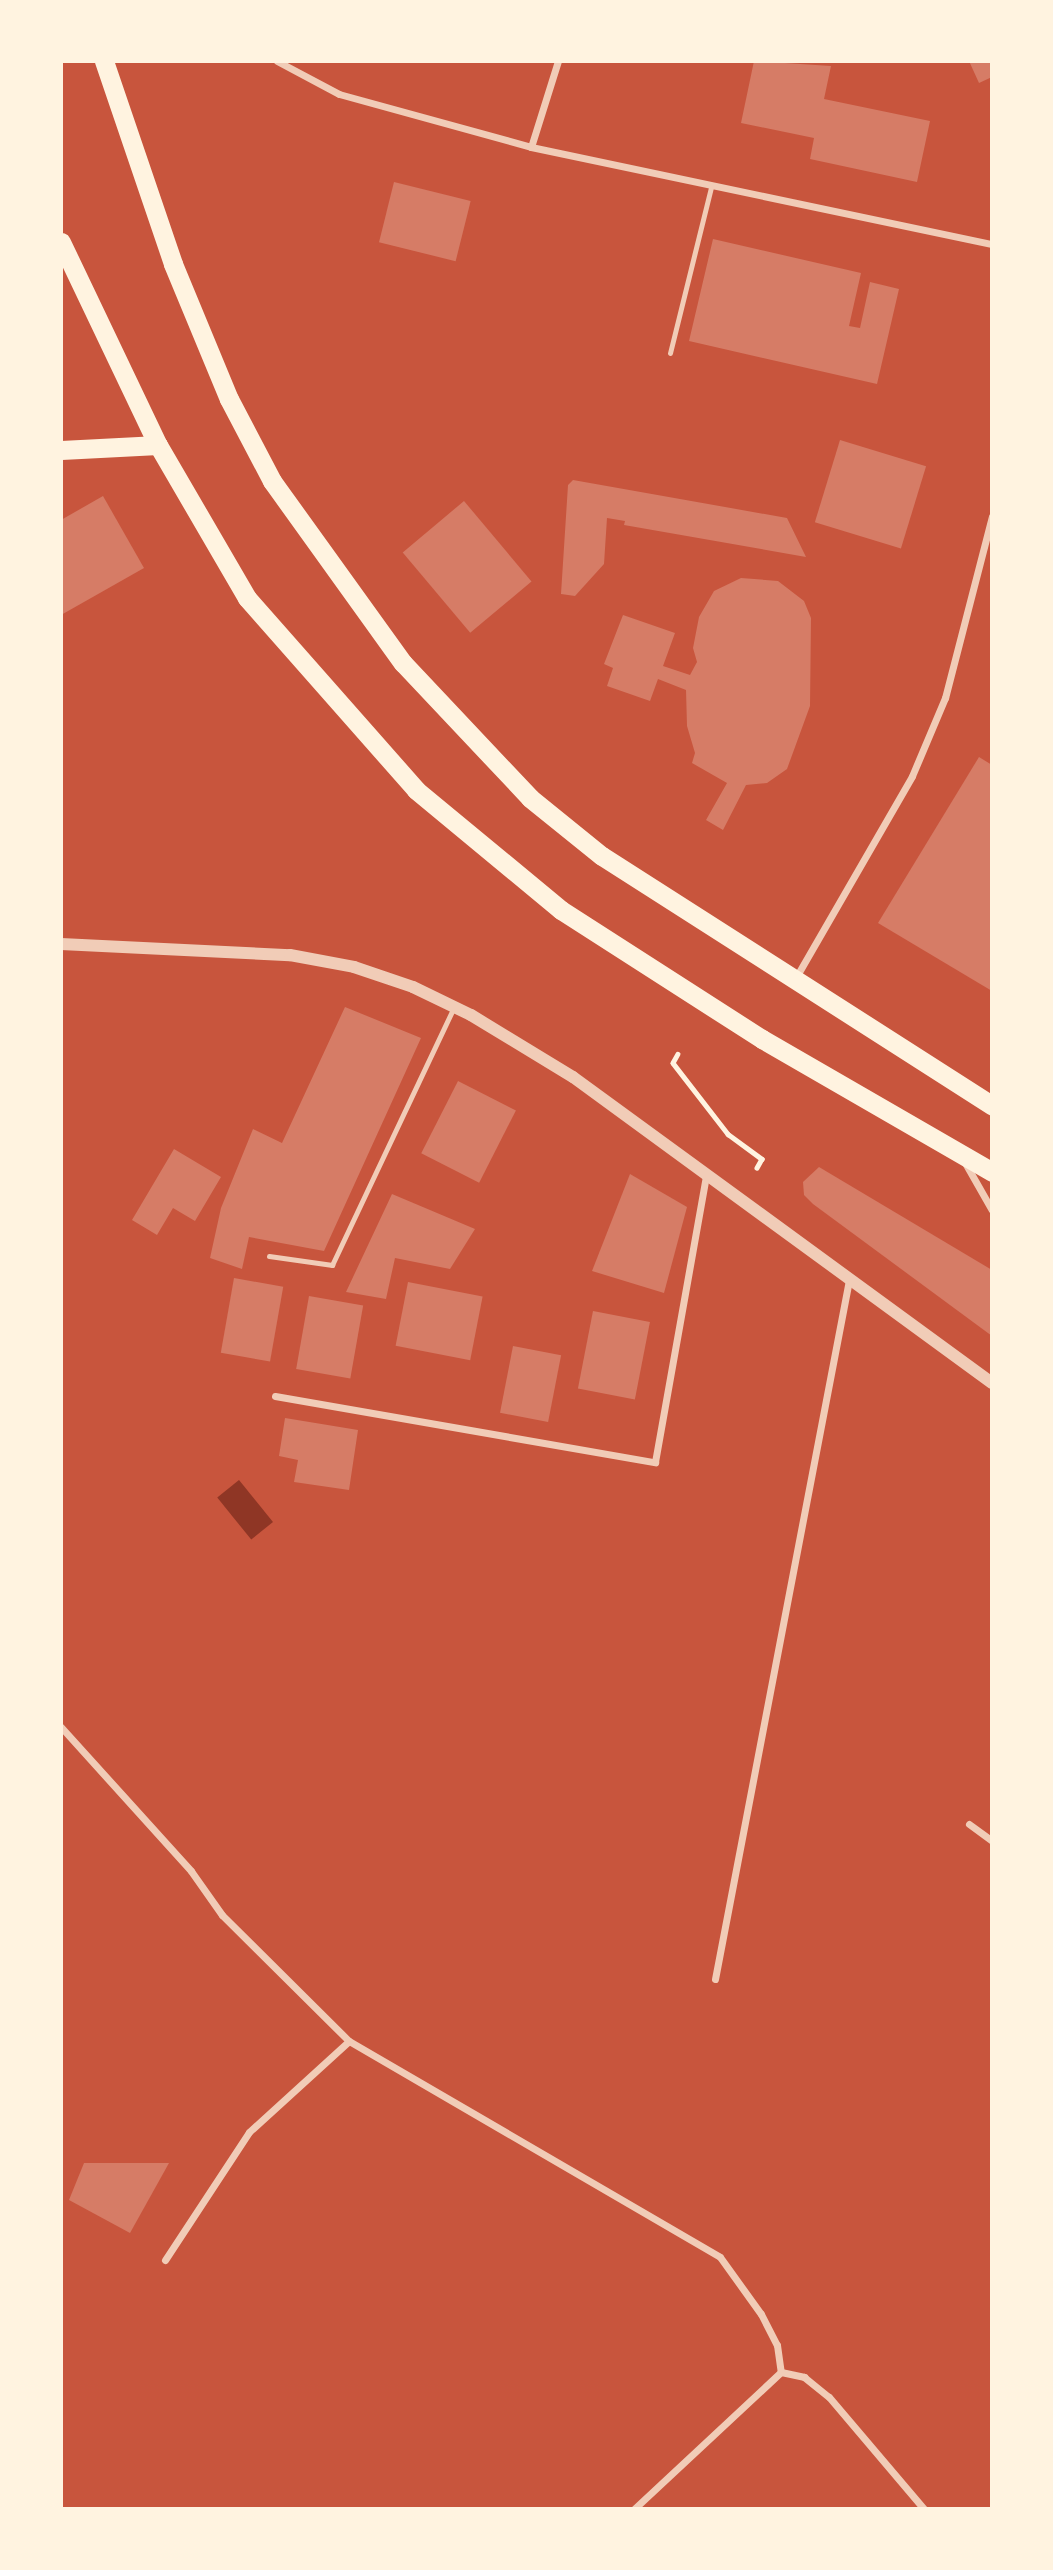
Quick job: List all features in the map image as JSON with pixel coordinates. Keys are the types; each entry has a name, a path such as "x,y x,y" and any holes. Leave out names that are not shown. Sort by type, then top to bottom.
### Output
{"highway":[{"path":"104,61 173,264 229,399 272,481 403,663 530,798 602,856 793,982 989,1102"},
{"path":"61,242 158,445 247,598 416,790 561,910 762,1039 992,1172"},
{"path":"61,450 158,445"}],"street":[{"path":"277,61 339,94 531,147 711,187 992,243"},
{"path":"531,147 558,61"},
{"path":"793,982 912,776 945,698 992,516"},
{"path":"61,944 290,955 354,968 454,1007 573,1077 992,1383"},
{"path":"958,1152 992,1210"},
{"path":"275,1396 654,1462 706,1174"},
{"path":"715,1979 849,1280"},
{"path":"61,1727 191,1871 222,1915 349,2041 720,2257 761,2314 777,2345 782,2372"},
{"path":"969,1824 992,1840"},
{"path":"165,2260 249,2132 349,2041"},
{"path":"634,2509 782,2372"},
{"path":"782,2372 804,2377 829,2397 924,2509"}],"lane":[{"path":"670,353 711,187"},
{"path":"269,1256 332,1265 454,1007"}],"path":[{"path":"678,1054 673,1063 728,1134 762,1159 757,1168"}],"shaded area":[{"path":"239,1480 273,1522 251,1540 217,1498"}],"building":[{"path":"754,61 831,66 824,99 930,121 917,182 810,159 814,138 741,123"},
{"path":"969,61 992,61 992,77 979,83"},
{"path":"394,182 471,201 456,261 379,242"},
{"path":"713,239 861,273 849,326 860,328 870,282 899,289 877,384 689,341"},
{"path":"840,440 926,466 901,549 815,522"},
{"path":"573,480 787,518 806,557 624,525 625,521 607,518 604,564 575,596 561,594 568,485"},
{"path":"103,496 144,568 61,615 61,520"},
{"path":"464,501 531,581 470,633 403,552"},
{"path":"741,578 778,581 804,601 811,618 810,706 787,769 767,783 746,785 723,830 706,820 727,783 692,763 695,753 687,726 686,690 658,679 650,701 607,686 613,668 604,664 623,615 675,633 663,666 690,675 697,662 693,648 699,617 714,591"},
{"path":"979,757 992,765 992,991 878,923"},
{"path":"345,1007 421,1038 324,1251 249,1237 242,1269 210,1258 221,1208 253,1129 282,1143"},
{"path":"458,1081 516,1111 479,1183 421,1153"},
{"path":"174,1149 221,1177 195,1221 173,1208 157,1235 132,1220"},
{"path":"819,1167 992,1270 992,1336 813,1204 804,1195 803,1182"},
{"path":"630,1174 687,1207 664,1293 592,1271"},
{"path":"392,1194 475,1229 450,1269 395,1258 386,1299 346,1292"},
{"path":"234,1278 283,1287 270,1362 221,1353"},
{"path":"408,1282 483,1297 470,1360 396,1346"},
{"path":"309,1296 363,1306 350,1378 296,1369"},
{"path":"593,1311 650,1322 635,1400 578,1389"},
{"path":"513,1346 561,1355 548,1422 500,1413"},
{"path":"285,1418 358,1430 349,1490 294,1482 298,1460 279,1456"},
{"path":"84,2163 169,2163 130,2233 69,2200"}]}
